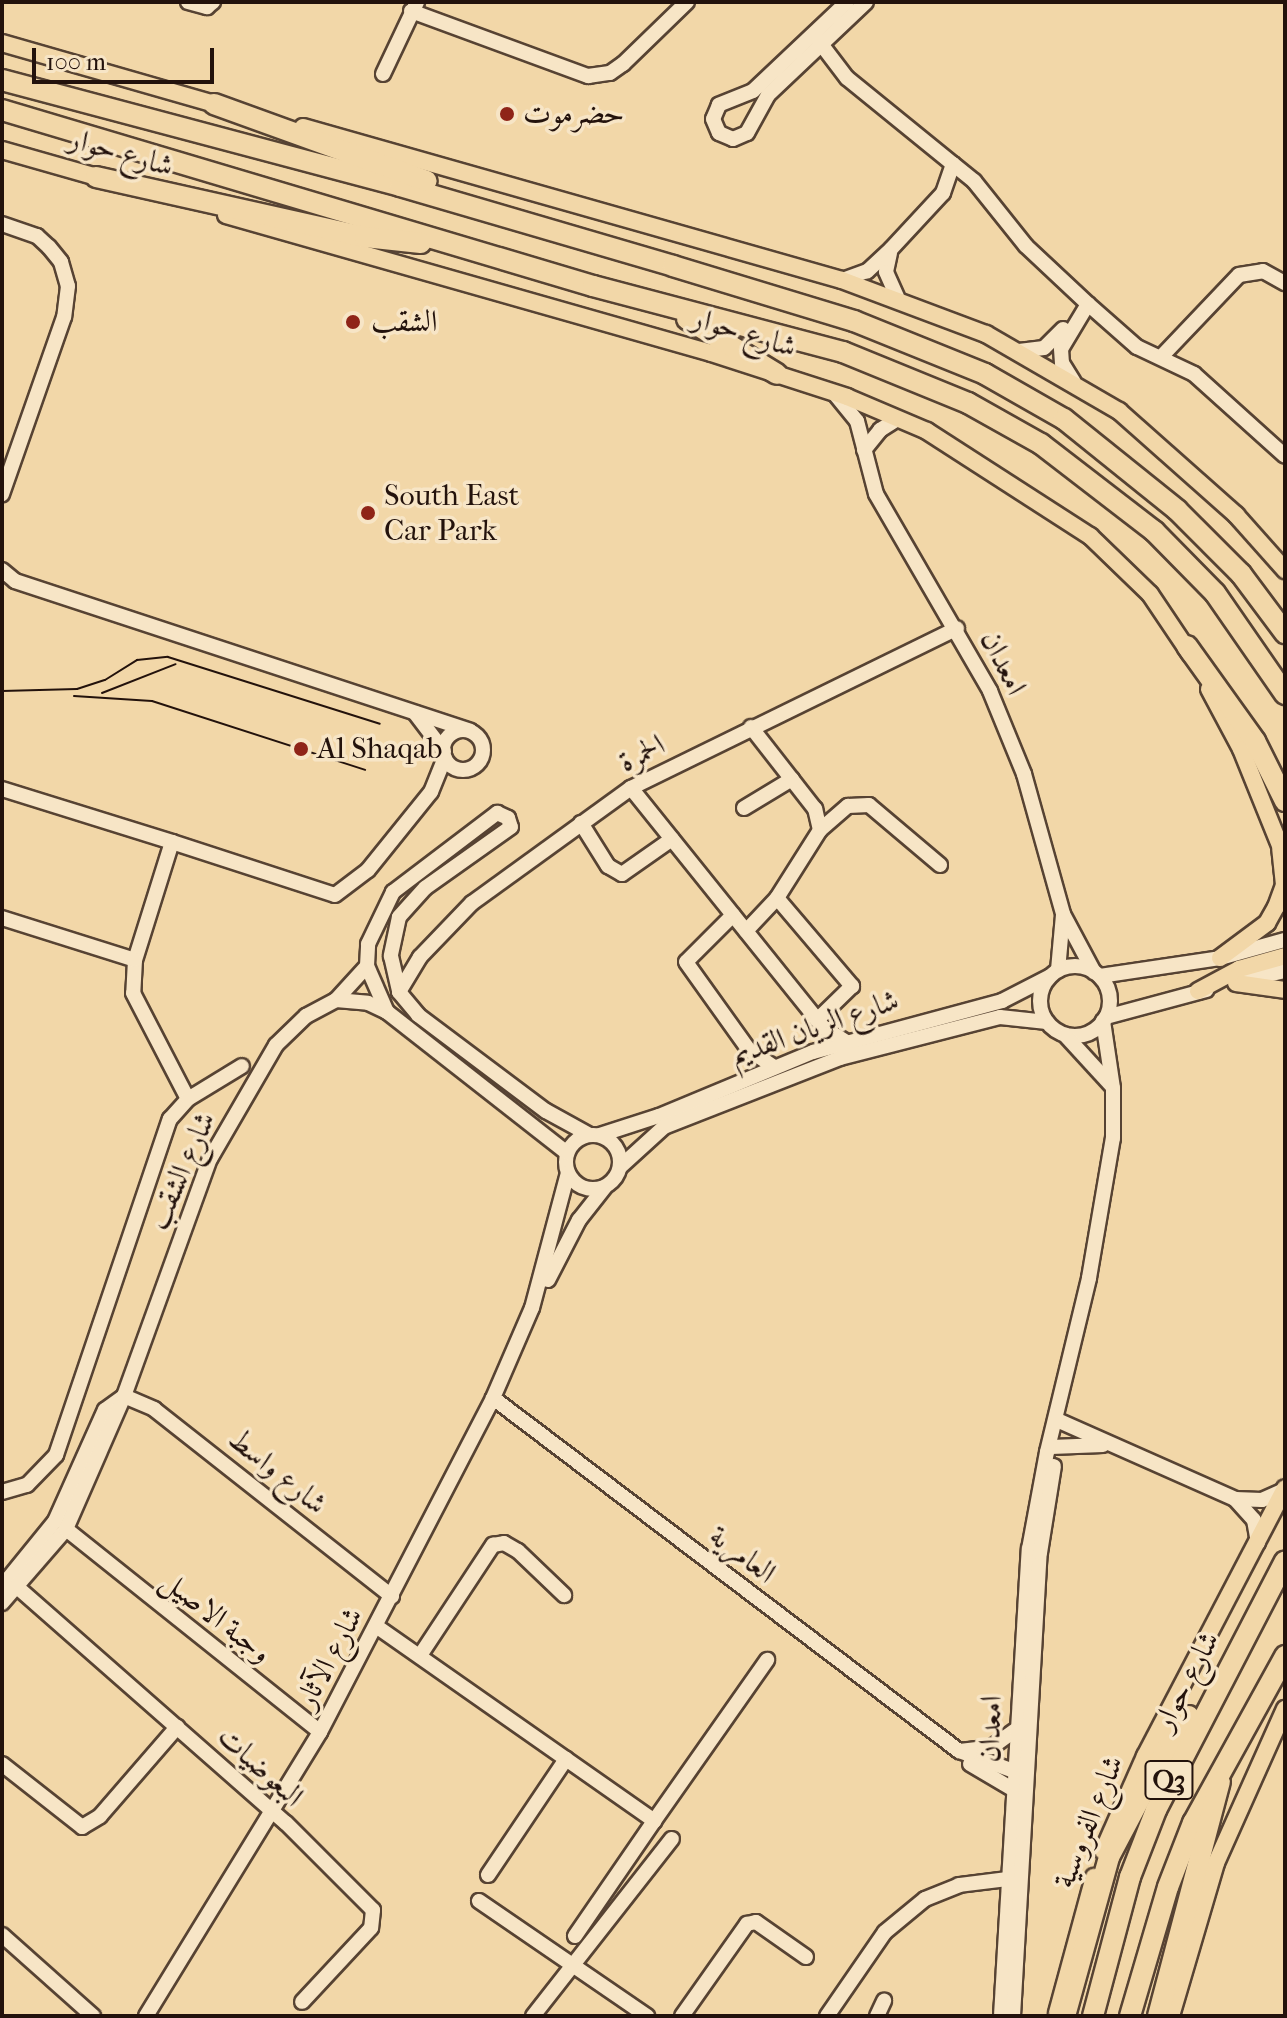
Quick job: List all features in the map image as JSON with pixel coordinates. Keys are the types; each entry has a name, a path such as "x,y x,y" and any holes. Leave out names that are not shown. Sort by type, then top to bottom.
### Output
{"highway":[{"name":"شارع حوار","path":"2,80 491,213 854,321 985,374 1064,419 1167,501 1241,574 1285,633"},
{"path":"214,104 431,183 491,213"},
{"name":"شارع حوار","path":"2,110 659,303 843,352 968,403 1041,444 1154,531 1205,582 1285,694"},
{"path":"96,177 365,237 478,249"},
{"path":"659,303 777,374"},
{"path":"1187,646 1255,741 1285,801"},
{"name":"شارع حوار","path":"1093,2016 1130,1877 1156,1810 1285,1561"},
{"name":"Q3","path":"1130,2016 1168,1887 1224,1758 1285,1656"},
{"path":"1065,2016 1109,1857 1170,1742 1233,1659"},
{"path":"1158,2016 1213,1821 1224,1758"}],"main road":[{"path":"2,43 897,297 1019,351 1119,411 1182,465 1285,570"},
{"name":"شارع حوار","path":"2,150 777,374 896,420 978,460 1090,536 1150,594 1187,646 1241,749 1282,851 1284,885 1267,923 1220,958"},
{"path":"1198,991 1239,969 1285,956"},
{"path":"1236,983 1285,990"},
{"name":"شارع الفروسية","path":"1057,2016 1085,1905 1119,1812 1285,1489"},
{"path":"1171,2016 1216,1863 1285,1709"}],"street":[{"path":"188,2 210,5"},
{"path":"383,74 414,7 588,76 616,69 687,2"},
{"path":"847,2 753,91 719,105 713,119 719,133 733,139 747,133 768,95 866,2"},
{"path":"818,30 820,46 861,91 974,181 1026,246 1088,304 1137,347 1194,374 1285,456"},
{"path":"842,280 867,271 891,249 943,193 953,164"},
{"path":"2,224 37,236 49,247 61,262 68,286 64,317 2,494"},
{"path":"891,249 886,272 897,297"},
{"path":"1161,357 1239,275 1263,271 1285,283"},
{"path":"1074,382 1060,356 1088,304"},
{"path":"1019,351 1044,348 1077,320"},
{"name":"امعدان","path":"835,394 857,421 876,494 957,628 1024,774 1063,914 1097,974"},
{"path":"864,450 896,420"},
{"path":"2,570 38,589 405,706 470,731 481,740 483,755 431,792 368,870 335,895 2,789"},
{"name":"الحمرة","path":"399,992 420,957 472,903 631,788 957,628"},
{"path":"405,706 428,725 444,755 466,770"},
{"path":"751,727 815,809 820,830"},
{"path":"431,792 455,731 470,731"},
{"path":"744,808 792,779"},
{"path":"631,788 817,1020 845,1041"},
{"path":"746,931 777,898 820,830 848,806 869,805 940,865"},
{"path":"387,1012 367,966 368,944 393,892 497,813 508,818 511,827 425,888 399,917 391,956 399,992 418,1015 546,1111 594,1134 616,1147 620,1167 605,1187 579,1186 568,1173 567,1153 575,1141 594,1134"},
{"path":"581,823 608,866 622,874 672,839"},
{"path":"172,842 135,960 135,1003 188,1099"},
{"path":"777,898 852,986 817,1020"},
{"name":"امعدان","path":"1053,974 1063,914"},
{"path":"733,915 686,962 749,1050 773,1066"},
{"path":"2,918 135,960"},
{"path":"1113,1088 1065,1035 1047,1022 1040,996 1053,974 1079,966 1097,974 1220,958 1285,940"},
{"name":"شارع الشقب","path":"10,1584 54,1548 66,1529 124,1396 210,1159 276,1045 306,1016 336,1000 367,966"},
{"path":"1065,1035 1090,1032 1105,1019 1198,991 1285,971"},
{"name":"شارع الريان القديم","path":"594,1134 659,1116 773,1066 845,1041 1002,1001 1053,974"},
{"path":"1097,974 1110,998 1105,1019"},
{"path":"336,1000 368,1003 387,1012 567,1153"},
{"name":"شارع الريان القديم","path":"620,1167 664,1127 840,1058 1000,1017 1047,1022"},
{"name":"امعدان","path":"1020,1774 1014,1731 1029,1549 1109,1177 1113,1088 1105,1019"},
{"path":"813,1052 820,1031 817,1020"},
{"path":"742,1079 749,1050"},
{"path":"2,1492 27,1485 56,1455 164,1130 188,1099 242,1066"},
{"name":"شارع الآثار","path":"532,1308 568,1173"},
{"name":"شارع الآثار","path":"146,2016 320,1732 493,1398 532,1308 579,1220 605,1187"},
{"name":"شارع الشقب","path":"2,1603 10,1584 55,1521 105,1410 124,1396"},
{"name":"شارع واسط","path":"124,1396 154,1409 392,1596"},
{"name":"العامرية","path":"493,1398 1018,1793"},
{"path":"1057,1420 1106,1445 1235,1499 1262,1500 1285,1489"},
{"path":"1051,1447 1106,1445"},
{"name":"امعدان","path":"1001,2016 1040,1553 1054,1465 1051,1447"},
{"path":"1235,1499 1254,1520 1258,1543"},
{"name":"وجبة الاصيل","path":"66,1529 79,1544 320,1732"},
{"path":"421,1654 493,1545 504,1543 518,1551 564,1595"},
{"path":"54,1548 79,1544"},
{"name":"البعوضيات","path":"10,1584 272,1811 375,1917 302,2002"},
{"path":"376,1626 421,1654 654,1821"},
{"path":"575,1936 767,1660"},
{"path":"2,1764 82,1827 100,1816 177,1727"},
{"path":"959,1751 992,1747 1014,1731"},
{"path":"959,1751 1020,1774"},
{"path":"488,1875 566,1759"},
{"path":"533,2016 672,1839"},
{"path":"827,2016 885,1932 925,1899 959,1885 1013,1878"},
{"name":"امعدان","path":"1013,1878 1013,2016"},
{"path":"479,1901 647,2016"},
{"path":"682,2016 747,1924 756,1922 806,1957"},
{"path":"2,1935 93,2016"},
{"path":"877,2016 884,2001"}],"tram line":[{"path":"2,691 77,689 105,680 137,660 168,657 380,724"},
{"path":"102,693 176,664"},
{"path":"74,696 152,701 365,770"}],"place":[{"name":"حضرموت","path":"507,114"},
{"name":"الشقب","path":"353,322"},
{"name":"South East Car Park","path":"368,513"},
{"name":"Al Shaqab","path":"301,749"}]}
